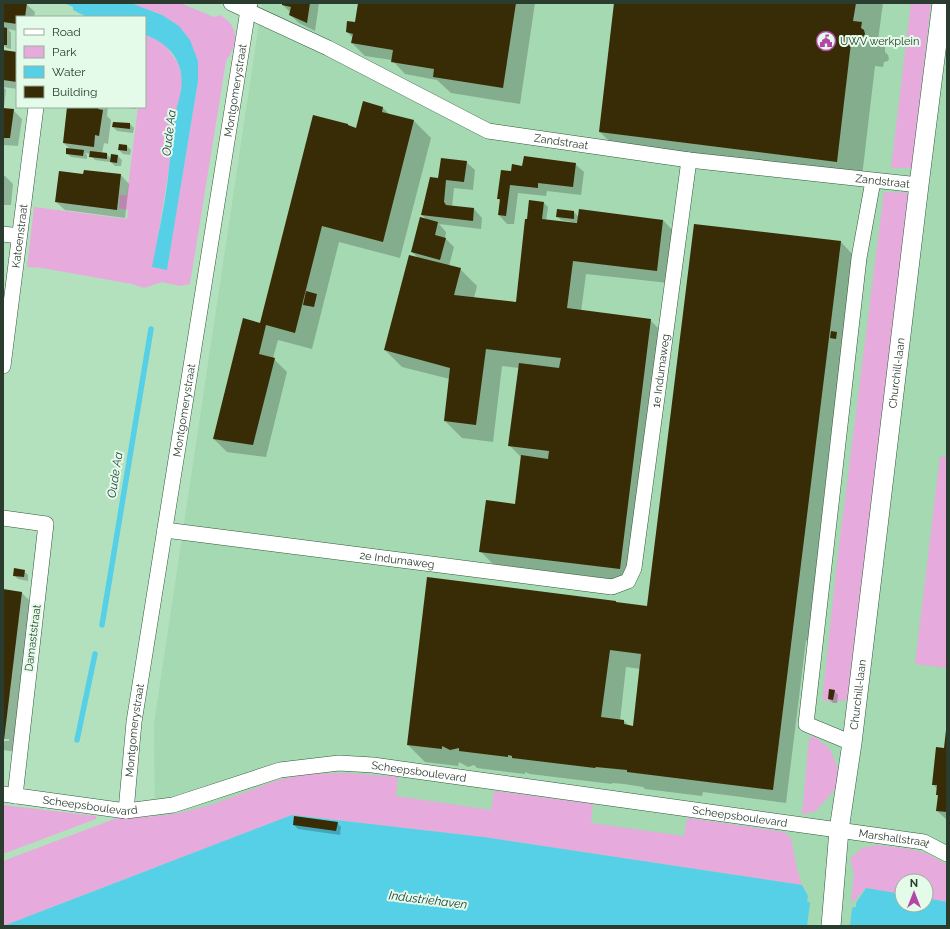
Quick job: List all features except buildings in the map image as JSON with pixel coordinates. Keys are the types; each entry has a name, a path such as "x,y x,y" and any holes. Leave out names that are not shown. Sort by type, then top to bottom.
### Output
{"street":[{"name":"Zandstraat","path":"231,3 249,6 488,131 688,160 919,185"},
{"name":"Churchill-laan","path":"831,926 840,830 852,743 919,185 943,30 942,3"},
{"name":"Montgomerystraat","path":"126,811 134,722 249,6"},
{"name":"Katoenstraat","path":"3,366 36,108"},
{"name":"1e Indumaweg","path":"628,581 634,568 688,160"},
{"name":"Churchill-laan","path":"852,743 806,724 859,258 873,181"},
{"path":"3,234 19,236"},
{"name":"Damaststraat","path":"3,518 46,524 9,795"},
{"name":"2e Indumaweg","path":"165,530 612,587 628,581"},
{"name":"Scheepsboulevard","path":"9,795 126,811 173,805 280,770 339,763 373,765 840,830"},
{"name":"Marshallstraat","path":"840,830 924,842 947,854"}],"shaded area":[{"path":"262,3 947,3 947,926 168,926 155,832 154,724"}],"green space":[{"path":"131,3 180,3 214,17 220,15 231,24 235,36 233,48 226,61 190,284 180,286 162,282 144,288 132,284 42,268 27,267 34,207 127,219 128,210 119,208 120,195 127,195 138,108 146,108 146,35 158,40 165,45 178,63 182,78 181,97 177,107 169,169 153,267 167,269 198,81 198,69 179,26 162,15"},
{"path":"911,3 931,3 912,168 891,168"},
{"path":"884,192 909,193 847,700 832,702 823,700 823,693 837,562"},
{"path":"940,456 947,457 947,668 915,664"},
{"path":"814,736 830,749 839,771 836,788 816,811 802,815 809,739"},
{"path":"346,773 398,777 396,796 491,810 494,791 593,804 591,823 684,836 687,818 784,832 791,838 797,869 802,885 483,837 292,815 3,926 3,861 117,818 175,814 211,805 278,780 308,774"},
{"path":"3,805 96,816 96,819 3,854"},
{"path":"877,845 910,849 928,854 947,865 947,902 934,900 934,873 894,873 894,893 866,888 851,903 854,873 850,859 862,848"}],"water":[{"path":"64,3 131,3 162,15 179,26 190,40 198,61 198,81 167,270 152,267 162,218 174,120 182,83 178,63 171,52 162,43 146,35 146,16 85,16 73,10 73,7"},
{"name":"Industriehaven","path":"292,815 483,837 802,885 808,896 807,901 810,903 807,926 3,926"},
{"path":"866,888 894,893 894,913 934,913 934,900 947,902 947,926 850,926 852,909 853,907 856,907 856,903"}],"waterway":[{"name":"Oude Aa","path":"102,625 151,329"},
{"name":"Oude Aa","path":"77,740 95,654"}],"place":[{"name":"UWV werkplein","path":"826,41"}]}
